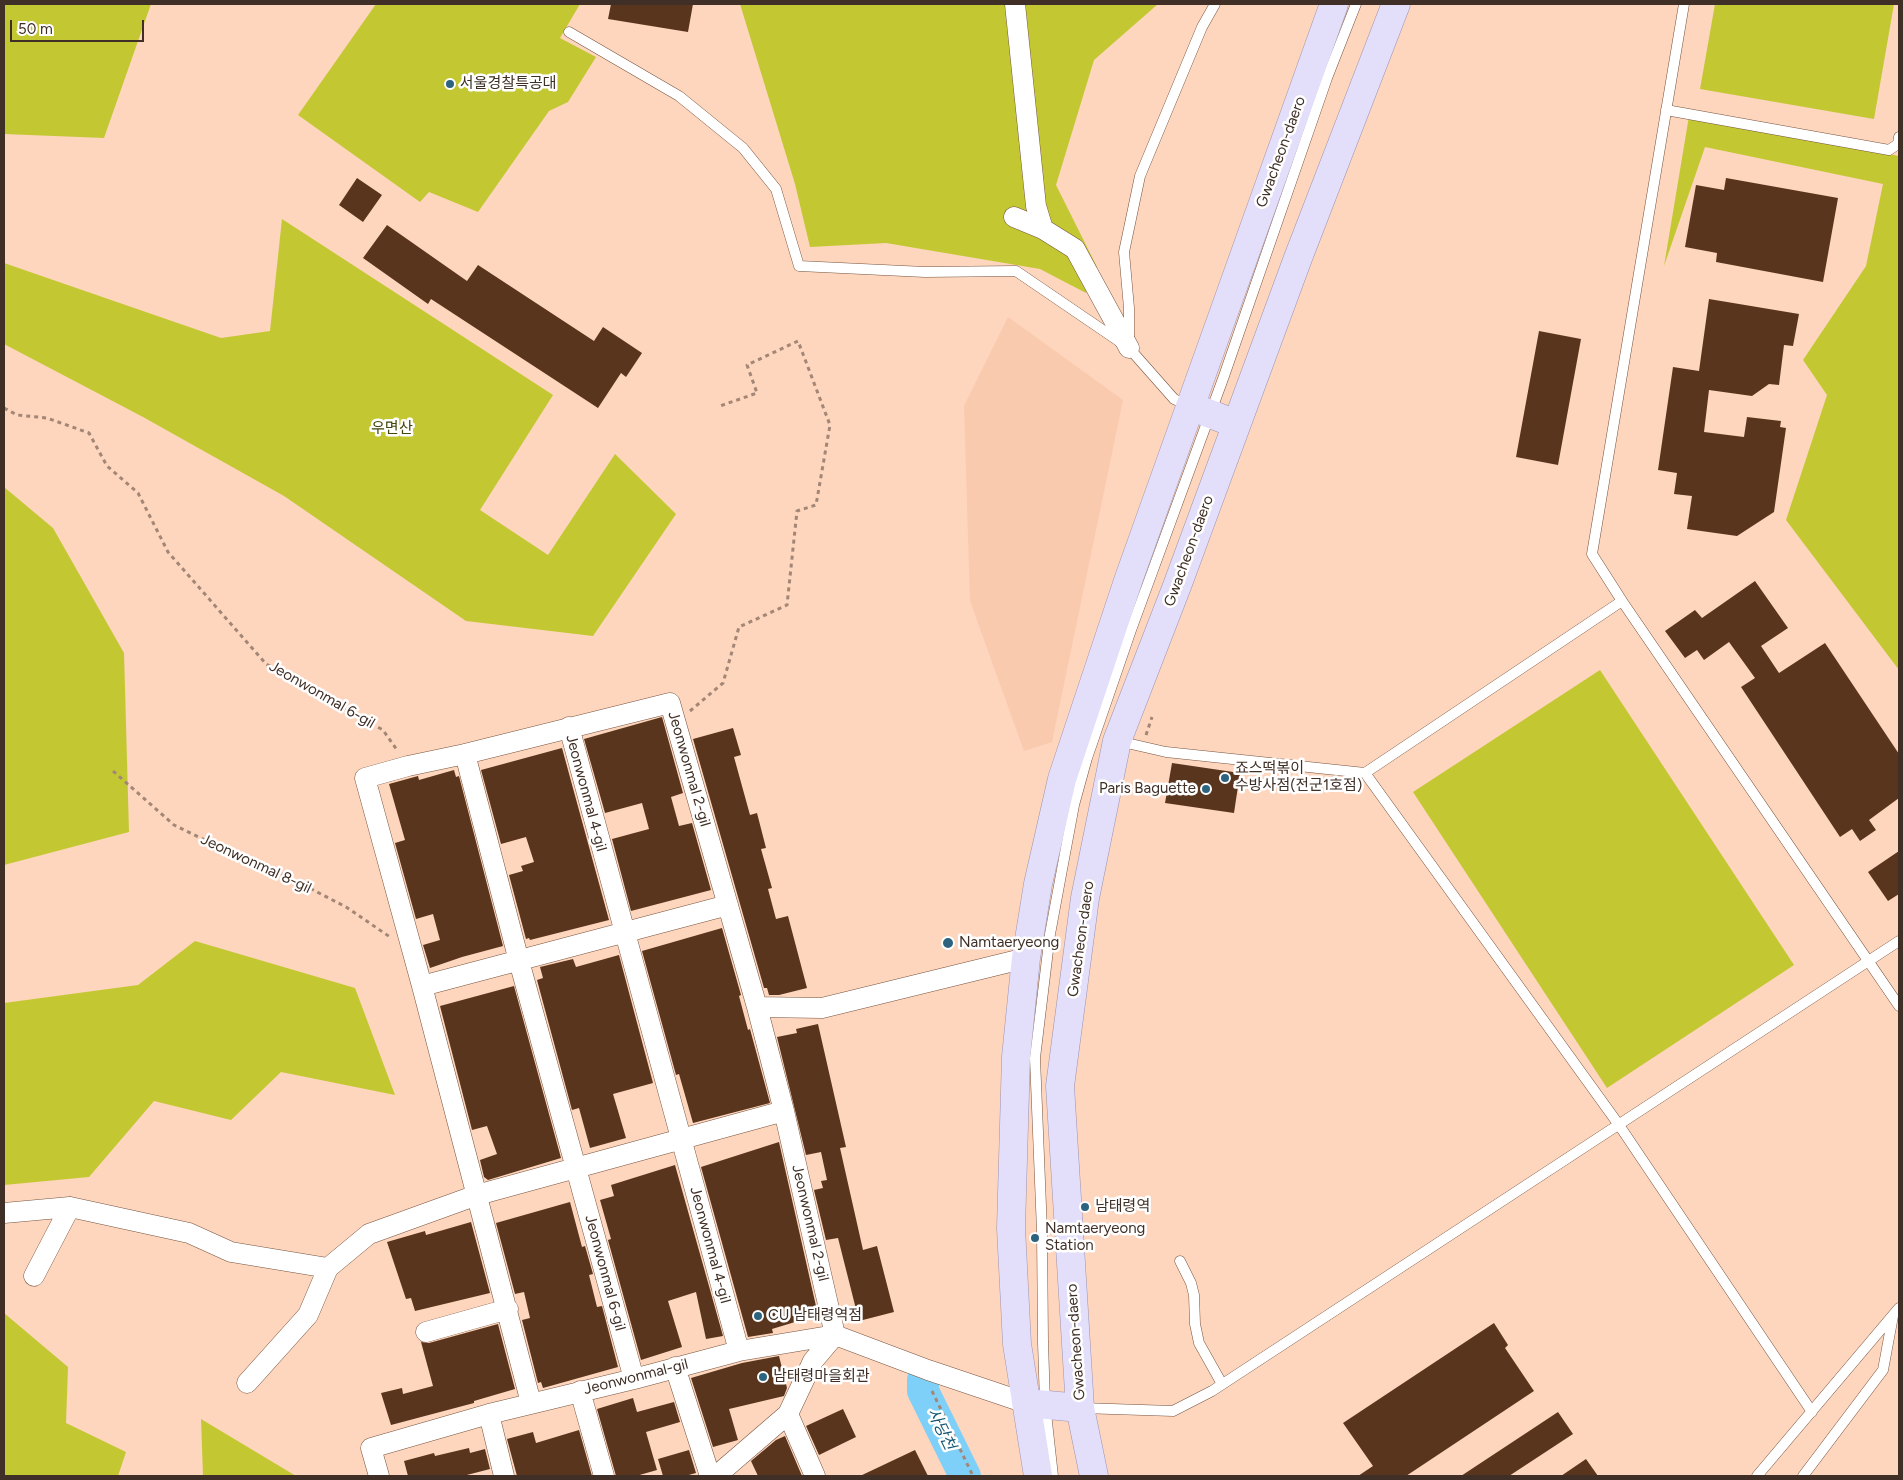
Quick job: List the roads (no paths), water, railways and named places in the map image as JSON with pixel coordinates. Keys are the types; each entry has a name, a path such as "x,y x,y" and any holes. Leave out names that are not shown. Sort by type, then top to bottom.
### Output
{"main road":[{"name":"Gwacheon-daero","path":"1038,1476 1036,1404 1017,1344 1012,1228 1016,1057 1026,958 1038,884 1062,779 1129,578 1199,410 1334,4"},
{"name":"Gwacheon-daero","path":"1094,1476 1080,1408 1060,1086 1086,898 1180,577 1298,258 1396,4"},
{"path":"1199,410 1236,424"},
{"path":"1036,1404 1080,1408"}],"street":[{"path":"1015,4 1036,206 1043,229"},
{"path":"1014,216 1043,229 1075,249 1129,348"},
{"name":"Jeonwonmal 2-gil","path":"569,727 670,703 757,1007 784,1111 835,1335"},
{"name":"Jeonwonmal 4-gil","path":"465,754 569,727 739,1351"},
{"path":"465,754 408,766 365,778 532,1403"},
{"name":"Jeonwonmal 6-gil","path":"465,754 519,961 634,1379"},
{"path":"422,986 728,905"},
{"path":"757,1007 822,1008 1026,958"},
{"path":"247,1383 308,1315 328,1268 369,1234 477,1195 784,1111"},
{"path":"4,1213 70,1207 189,1233 231,1252 328,1268"},
{"path":"34,1276 70,1207"},
{"path":"426,1332 508,1309"},
{"path":"716,1476 788,1414 813,1361 835,1335 928,1370 1036,1404"},
{"name":"Jeonwonmal-gil","path":"379,1476 371,1448 489,1414 739,1351 835,1335"},
{"path":"676,1367 710,1476"},
{"path":"580,1391 604,1476"},
{"path":"489,1414 504,1476"},
{"path":"788,1414 815,1476"}],"lane":[{"path":"1129,348 1129,308 1124,252 1140,176 1202,27 1215,4"},
{"path":"1053,1476 1036,1404 1042,1342 1042,1231 1035,1058 1050,934 1074,804 1086,758 1199,410 1224,376 1328,78 1356,4"},
{"path":"1684,4 1592,554 1899,1006"},
{"path":"569,32 679,96 743,148 776,189 799,266 925,272 1016,271 1129,348 1174,399 1199,410"},
{"path":"1666,110 1889,150 1898,144 1899,137"},
{"path":"1130,744 1166,752 1365,773 1622,600"},
{"path":"1365,773 1619,1125 1812,1412"},
{"path":"1080,1408 1173,1411 1222,1384 1899,941"},
{"path":"1180,1262 1191,1283 1194,1295 1195,1324 1199,1343 1222,1384"},
{"path":"1757,1476 1896,1312"},
{"path":"1803,1476 1883,1370 1896,1312"}],"waterway":[{"name":"사당천","path":"923,1380 923,1391 965,1476"}],"place":[{"name":"서울경찰특공대","path":"450,84"},
{"name":"죠스떡볶이 수방사점(전군1호점)","path":"1225,778"},
{"name":"Paris Baguette","path":"1206,789"},
{"name":"Namtaeryeong","path":"948,943"},
{"name":"남태령역","path":"1085,1207"},
{"name":"Namtaeryeong Station","path":"1035,1238"},
{"name":"CU 남태령역점","path":"758,1316"},
{"name":"남태령마을회관","path":"763,1377"}],"park label":[{"name":"우면산","path":"392,429"}]}
